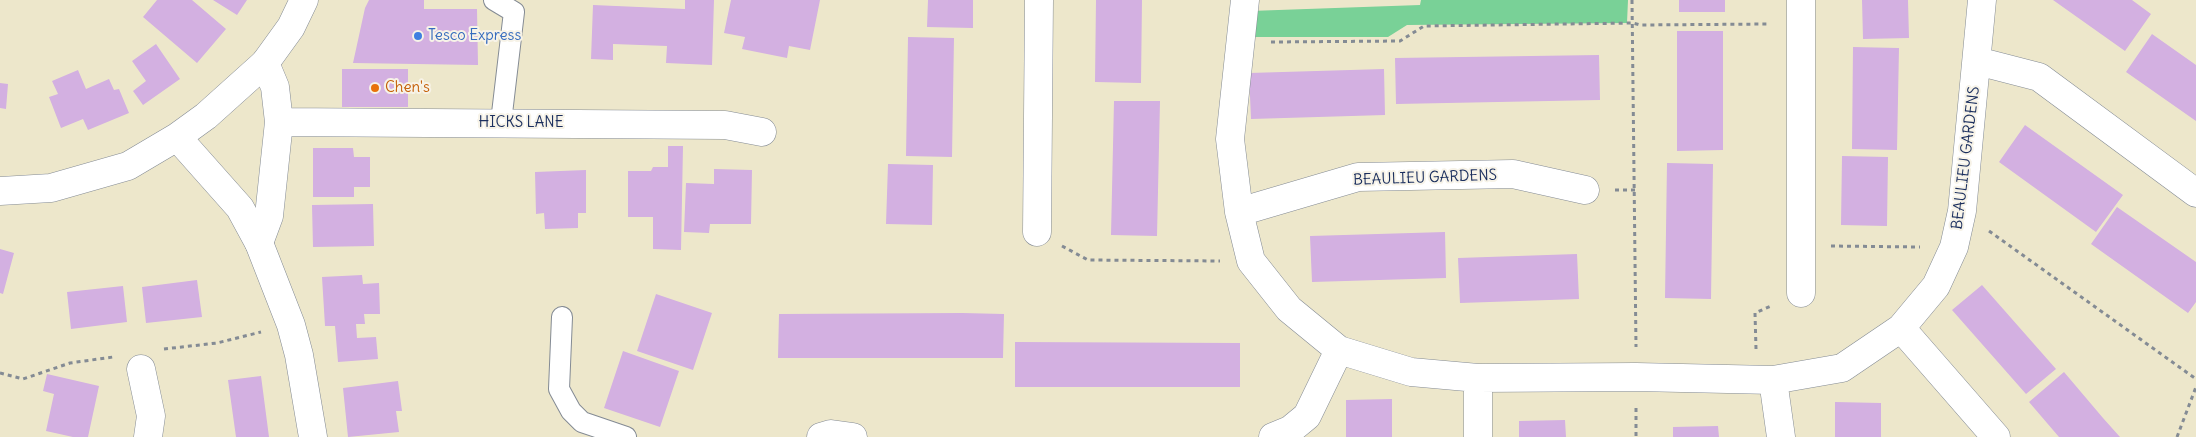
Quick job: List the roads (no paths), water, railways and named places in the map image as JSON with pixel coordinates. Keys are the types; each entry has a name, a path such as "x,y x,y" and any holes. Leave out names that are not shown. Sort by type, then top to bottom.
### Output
{"street":[{"path":"0,191 52,188 128,166 177,137 206,116 265,63 291,27 304,0"},
{"path":"1038,232 1039,0"},
{"name":"BEAULIEU GARDENS","path":"1245,0 1230,139 1239,212 1251,261 1289,309 1339,350 1411,372 1478,378 1636,376 1765,380 1842,368 1901,328 1936,286 1954,247 1962,212 1982,0"},
{"path":"1800,293 1801,12"},
{"path":"1977,61 2039,77 2196,192"},
{"path":"259,243 269,216 279,122 275,88 265,63"},
{"name":"HICKS LANE","path":"279,122 726,125 762,132"},
{"path":"177,137 240,208 259,243 291,325 299,355 313,437"},
{"name":"BEAULIEU GARDENS","path":"1239,212 1358,177 1513,174 1585,190"},
{"path":"1901,328 1996,437"},
{"path":"1273,437 1290,430 1307,416 1339,350"},
{"path":"138,359 150,416 148,437"},
{"path":"1478,378 1478,437"},
{"path":"1765,380 1781,437"},
{"path":"821,437 831,434 853,437"}],"lane":[{"path":"494,0 514,12 501,122"},
{"path":"562,317 559,389 571,412 582,422 626,437"}],"place":[{"name":"Tesco Express","path":"418,36"},
{"name":"Chen's","path":"375,88"}]}
